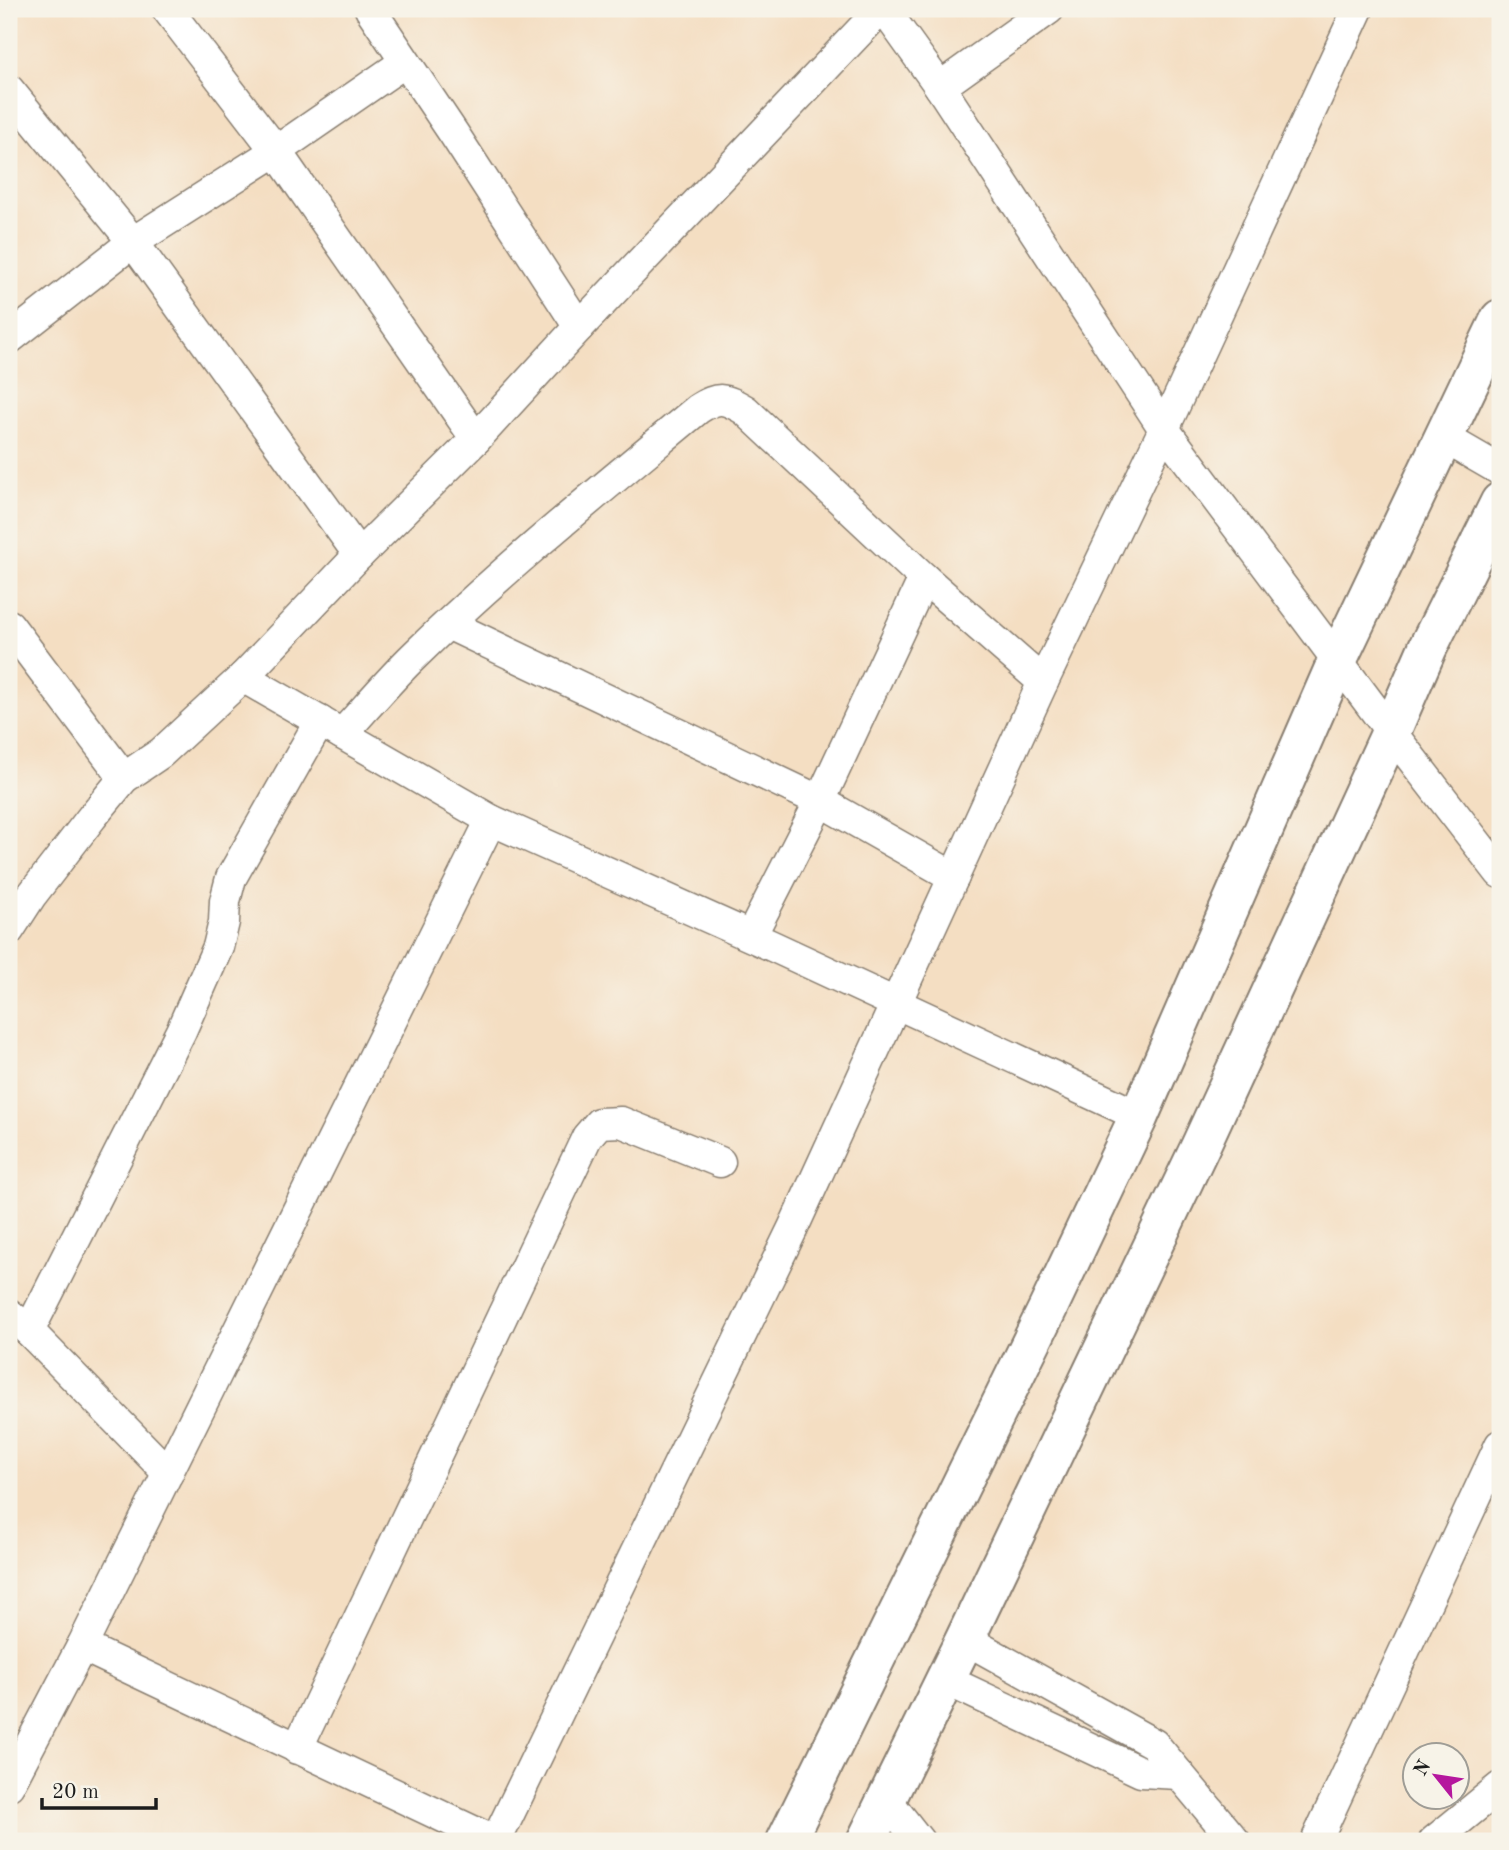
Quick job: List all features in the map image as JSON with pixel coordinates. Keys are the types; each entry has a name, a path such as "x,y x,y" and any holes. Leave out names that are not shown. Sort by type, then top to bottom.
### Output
{"main road":[{"path":"786,1841 1048,1308 1139,1116 1338,659 1500,319"},
{"path":"866,1841 1200,1147 1428,646 1500,502"}],"street":[{"path":"167,9 276,151 476,439"},
{"path":"370,9 579,327"},
{"path":"9,930 76,836 124,778 161,752 243,677 359,555 476,439 882,9 940,87 1164,429 1500,873"},
{"path":"940,87 1049,9"},
{"path":"82,1646 495,1841 793,1228 1043,682 1164,429 1358,9"},
{"path":"9,339 133,242 276,151 405,62"},
{"path":"9,90 133,242 359,555"},
{"path":"168,1473 19,1322 181,1031 218,947 231,878 331,728 558,525 698,409 713,400 729,401 746,410 924,578 1043,682"},
{"path":"1443,437 1500,470"},
{"path":"751,936 820,801 924,578"},
{"path":"448,624 820,801 954,877"},
{"path":"9,625 124,778"},
{"path":"243,677 491,820 751,936 1139,1116"},
{"path":"9,1784 82,1646 491,820"},
{"path":"298,1749 586,1137 599,1123 621,1122 720,1162"},
{"path":"1316,1841 1500,1445"},
{"path":"965,1639 1154,1744 1235,1841"},
{"path":"944,1679 1141,1772 1179,1774"},
{"path":"1434,1841 1500,1787"},
{"path":"886,1799 919,1841"}]}
